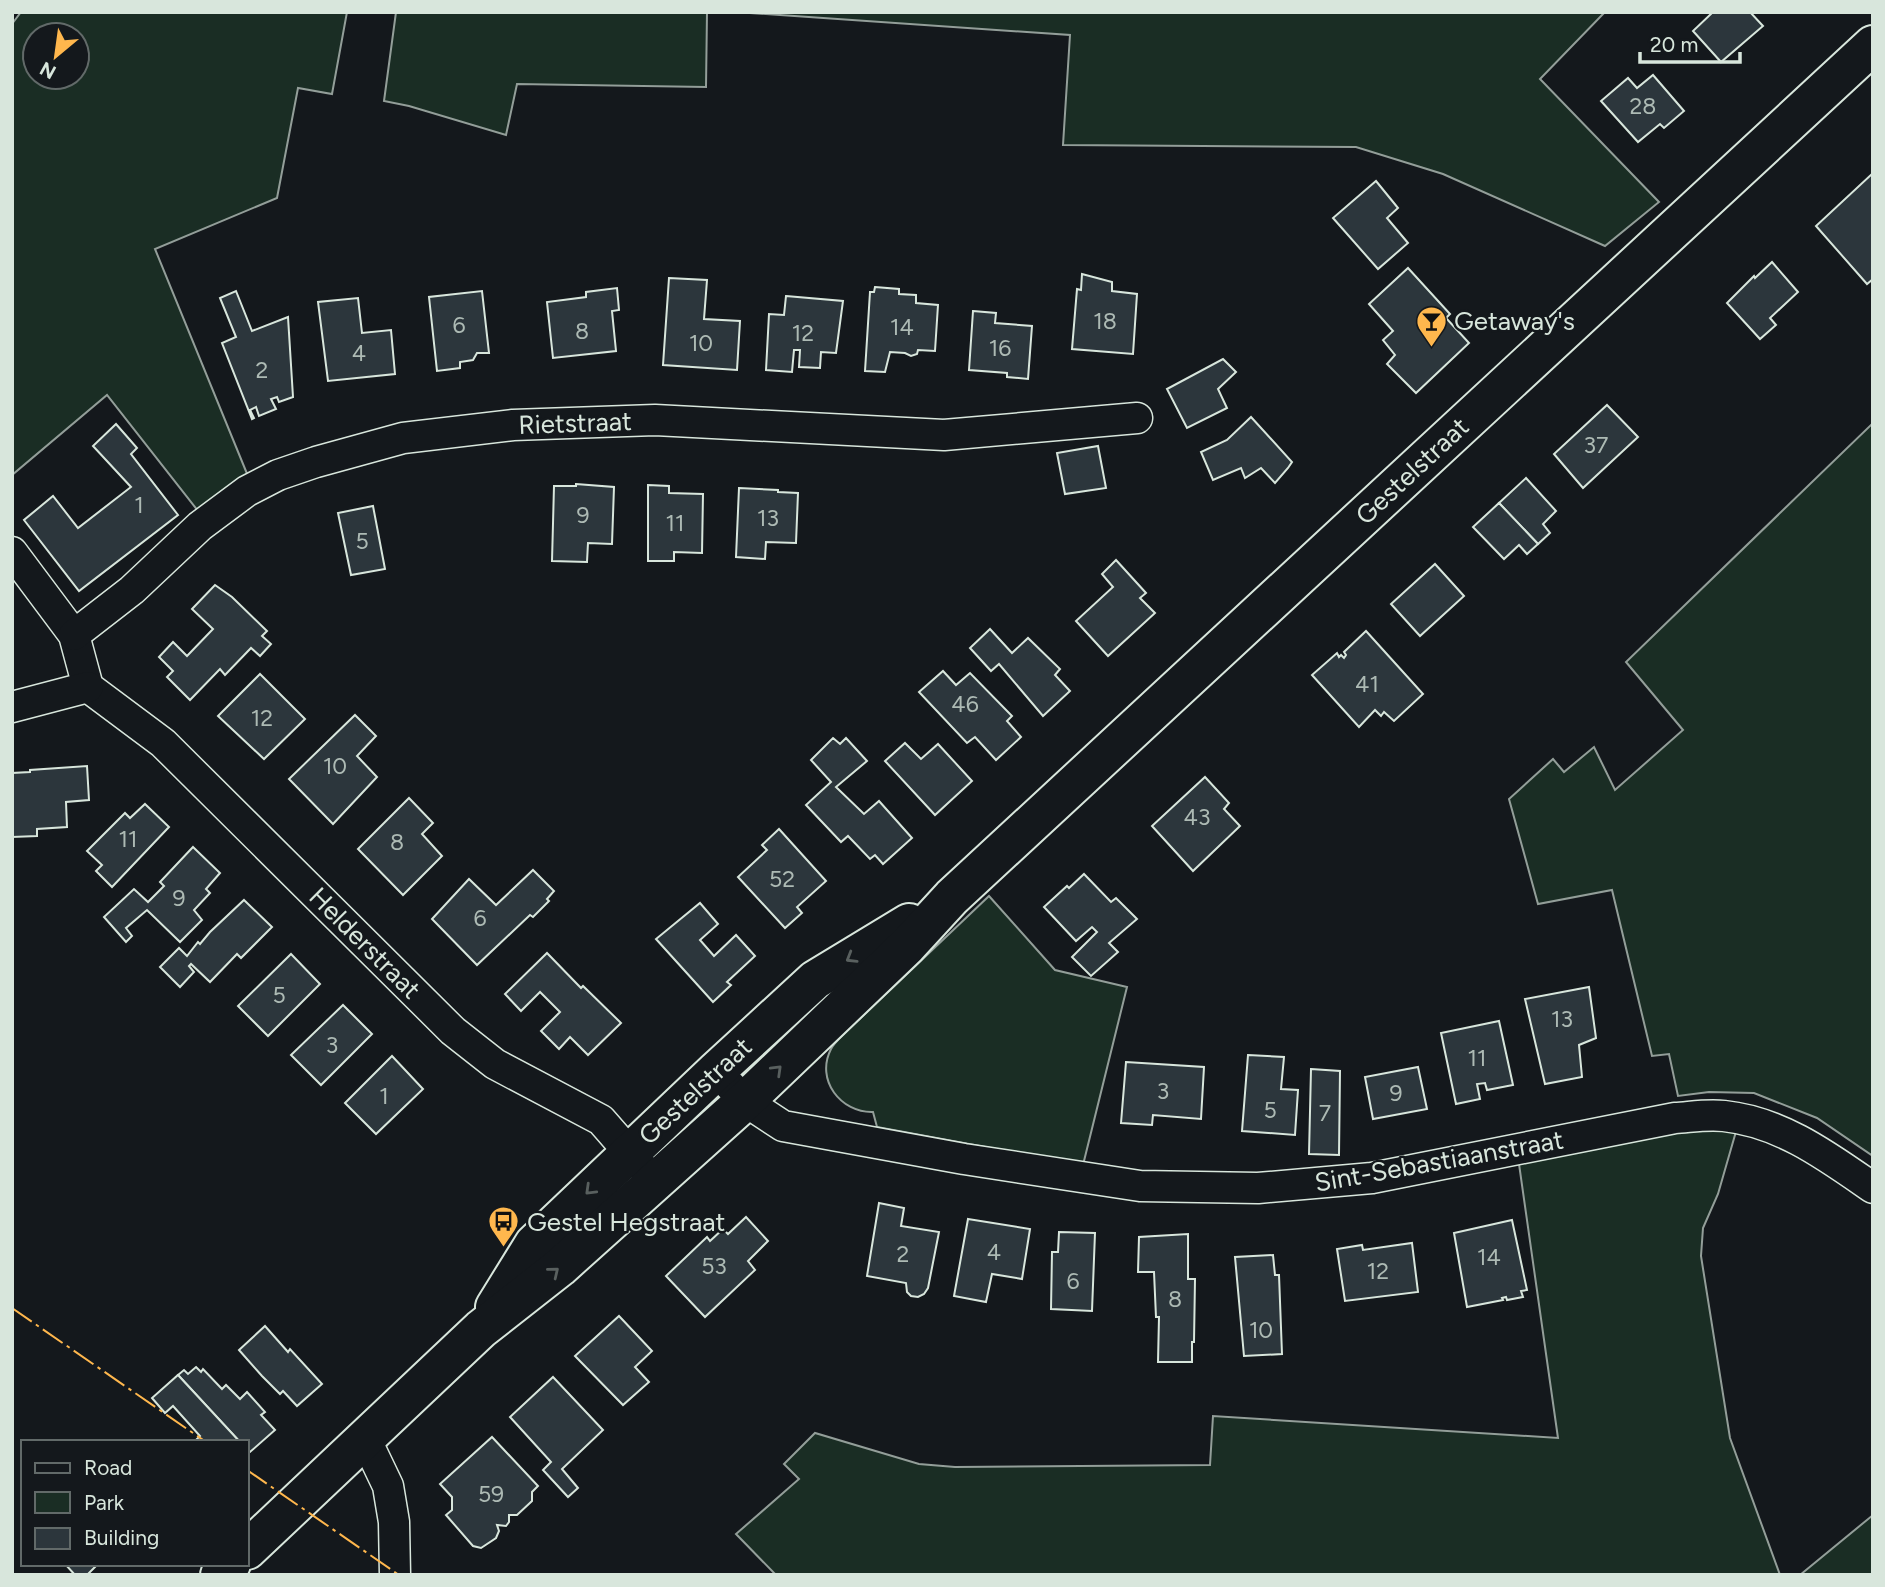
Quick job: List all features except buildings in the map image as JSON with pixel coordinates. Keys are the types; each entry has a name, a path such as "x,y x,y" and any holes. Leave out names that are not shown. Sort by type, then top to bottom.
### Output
{"main road":[{"name":"Gestelstraat","path":"248,1549 481,1329 559,1268 745,1101 907,946 951,897 1873,45"},
{"name":"Gestelstraat","path":"481,1329 534,1244 815,980 951,897"}],"street":[{"name":"Rietstraat","path":"74,635 132,590 201,526 247,491 278,475 316,462 403,438 513,425 655,419 944,435 1137,418"},
{"path":"12,552 74,635 88,687 12,707"},
{"name":"Helderstraat","path":"88,687 163,743 453,1031 495,1064 601,1120 654,1181"},
{"name":"Sint-Sebastiaanstraat","path":"716,1071 745,1101 783,1126 964,1159 1140,1186 1245,1188 1372,1178 1675,1118 1723,1116 1769,1125 1821,1151 1873,1188"},
{"path":"366,1440 388,1486 394,1522 395,1575"}],"green space":[{"path":"21,12 347,12 332,94 298,88 277,198 155,249 250,481 202,516 107,395 12,475 12,24"},
{"path":"396,12 707,12 706,87 517,84 506,135 384,101"},
{"path":"735,12 1605,12 1540,79 1659,202 1605,246 1443,174 1356,147 1063,145 1070,35"},
{"path":"1873,423 1873,1156 1817,1118 1754,1093 1709,1092 1678,1096 1669,1054 1652,1056 1612,890 1538,904 1509,799 1553,759 1564,772 1594,747 1615,790 1683,730 1626,662"},
{"path":"989,896 1055,970 1127,987 1083,1165 877,1127 873,1112 861,1111 841,1101 829,1083 827,1061 836,1042"},
{"path":"1674,1128 1737,1128 1718,1194 1703,1228 1701,1256 1730,1438 1780,1575 776,1575 736,1534 799,1479 784,1464 815,1433 919,1464 955,1467 1210,1465 1213,1416 1558,1438 1519,1164"},
{"path":"1873,1515 1873,1575 1800,1575"}],"power":[{"path":"12,1308 203,1440"},
{"path":"248,1471 399,1575"}],"place":[{"name":"Getaway's","path":"1431,348"},
{"name":"Gestel Hegstraat","path":"504,1249"}]}
